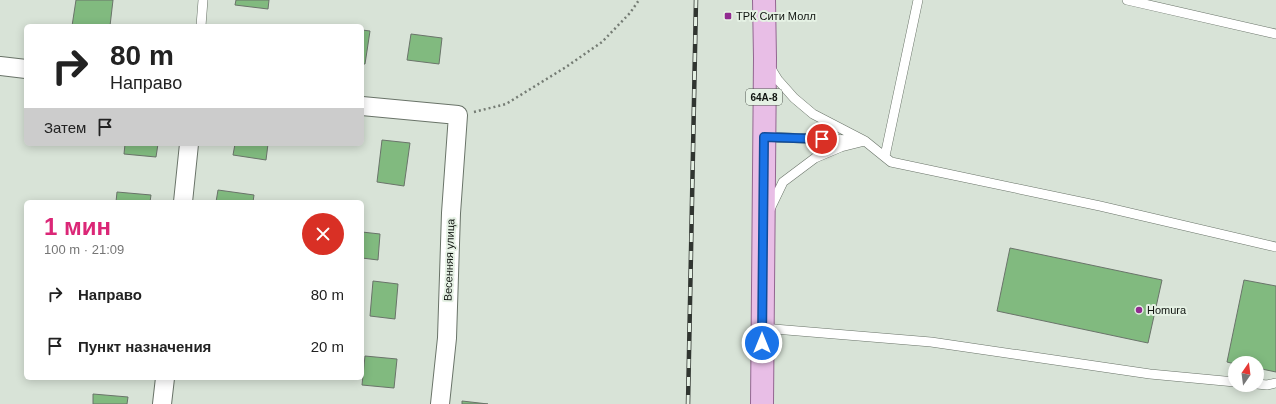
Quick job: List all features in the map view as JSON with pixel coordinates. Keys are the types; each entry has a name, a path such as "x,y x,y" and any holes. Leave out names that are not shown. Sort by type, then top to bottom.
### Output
{"main road":[{"name":"64А-8","path":"762,404 765,58 764,0"}],"street":[{"path":"0,66 24,69"},
{"path":"364,106 458,115"},
{"name":"Весенняя улица","path":"440,404 447,338 451,213 458,115"},
{"path":"183,200 189,146"},
{"path":"162,404 165,380"}],"lane":[{"path":"201,24 203,0"},
{"path":"885,156 918,0"},
{"path":"1127,0 1276,34"},
{"path":"765,58 778,80 794,98 813,114 865,141 891,162 1100,206 1230,237 1276,246"},
{"path":"764,137 865,141"},
{"path":"763,242 767,216 783,182 815,158 841,147 865,141"},
{"path":"762,328 931,342 1150,374 1228,381"},
{"path":"1264,385 1276,382"}],"path":[{"path":"458,115 506,104 566,67 602,42 630,13 639,0"}],"building":[{"path":"76,0 113,0 110,24 72,24"},
{"path":"236,0 269,0 268,9 235,5"},
{"path":"364,30 370,31 364,64"},
{"path":"411,34 442,38 439,64 407,60"},
{"path":"382,140 410,143 404,186 377,182"},
{"path":"125,146 158,146 156,157 124,154"},
{"path":"235,146 268,146 266,160 233,155"},
{"path":"218,190 254,195 253,200 216,200"},
{"path":"117,192 151,195 150,200 116,200"},
{"path":"364,232 380,234 378,260 364,258"},
{"path":"1010,248 1162,280 1148,343 997,311"},
{"path":"1244,280 1276,286 1276,372 1264,369 1264,356 1228,356"},
{"path":"373,281 398,284 395,319 370,316"},
{"path":"365,356 397,359 394,388 362,385 363,380 364,380"},
{"path":"93,394 128,397 127,404 93,404"},
{"path":"462,401 488,404 462,404"}],"railway":[{"path":"688,404 696,0"}],"place":[{"name":"ТРК Сити Молл","path":"728,16"},
{"name":"Homura","path":"1139,310"}],"route":[{"path":"762,343 764,137 822,139"}]}
